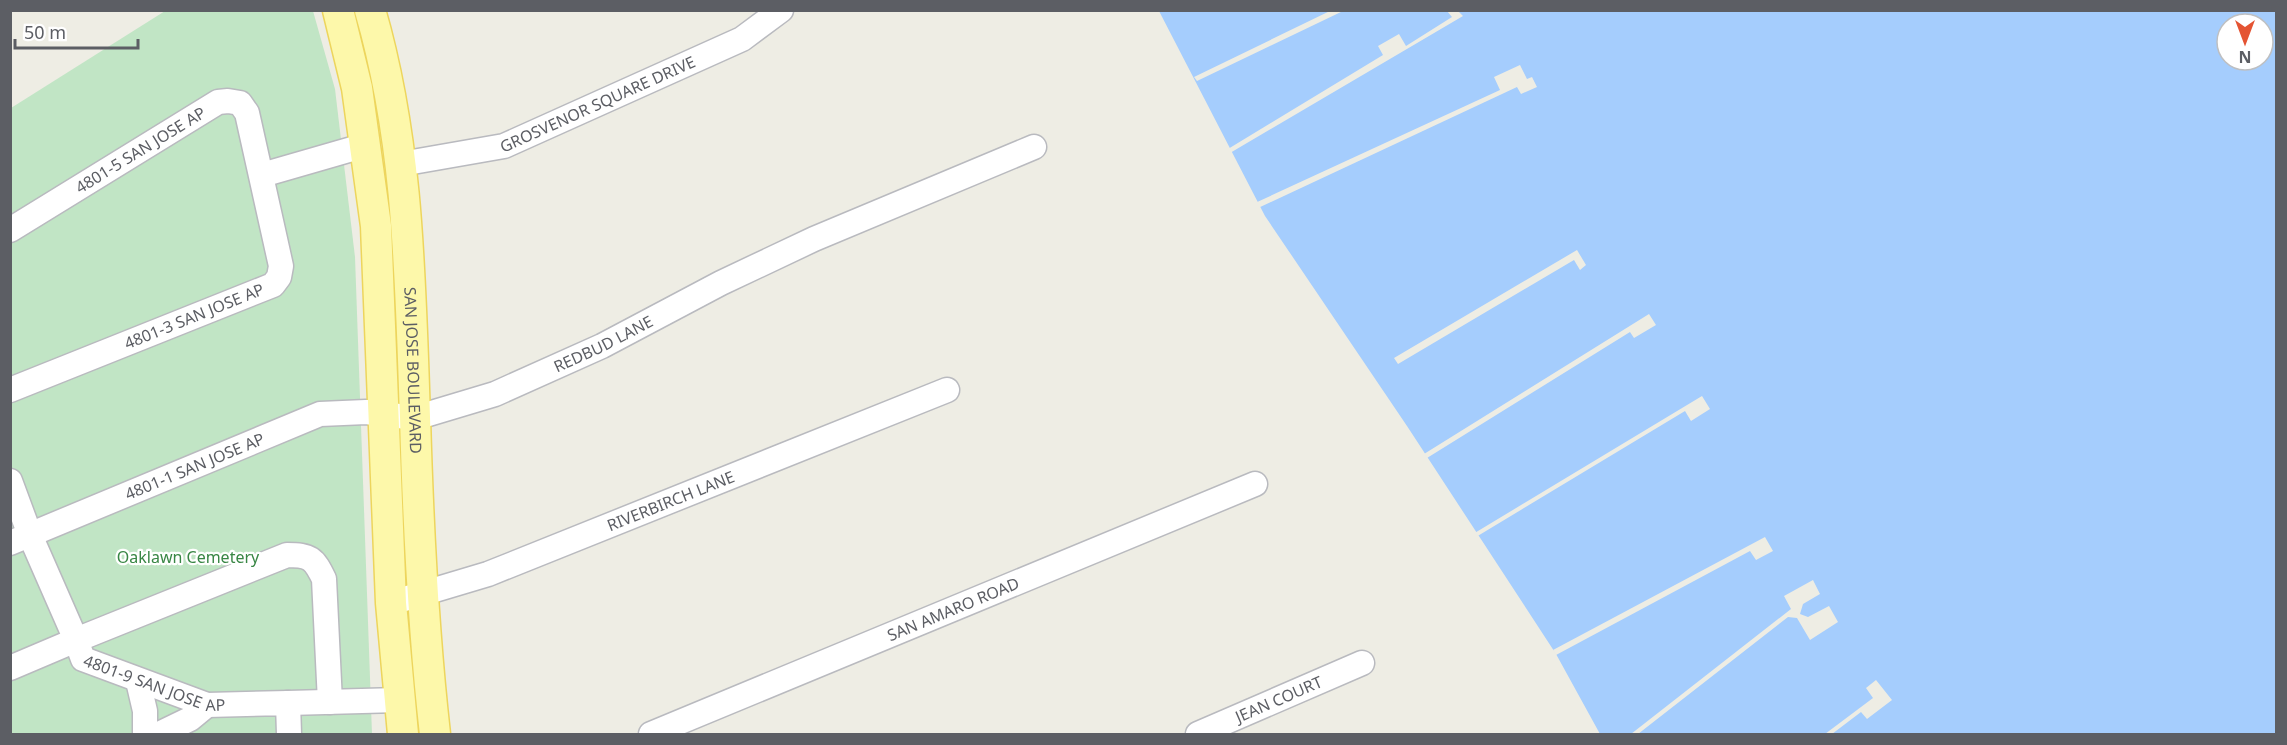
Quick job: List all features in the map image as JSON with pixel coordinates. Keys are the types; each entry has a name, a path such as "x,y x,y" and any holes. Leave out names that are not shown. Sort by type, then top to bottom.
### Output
{"main road":[{"name":"SAN JOSE BOULEVARD","path":"338,10 357,88 376,226 392,603 403,735"},
{"name":"SAN JOSE BOULEVARD","path":"370,10 394,112 409,241 424,595 435,735"}],"street":[{"name":"GROSVENOR SQUARE DRIVE","path":"401,164 504,146 742,39 780,10"},
{"name":"4801-5 SAN JOSE AP","path":"10,230 218,102 240,103 247,113 262,176"},
{"path":"262,176 366,145"},
{"name":"REDBUD LANE","path":"383,415 415,418 495,394 602,346 721,283 814,239 1034,147"},
{"name":"4801-3 SAN JOSE AP","path":"10,390 273,285 279,277 281,266 262,176"},
{"name":"RIVERBIRCH LANE","path":"392,603 488,574 947,390"},
{"name":"4801-1 SAN JOSE AP","path":"20,539 320,414 366,412 383,415"},
{"path":"10,481 20,539 76,640 287,555 304,555 317,564 324,579 330,702"},
{"name":"SAN AMARO ROAD","path":"651,735 1255,484"},
{"name":"4801-9 SAN JOSE AP","path":"10,668 76,640 82,659 207,705 399,700"},
{"name":"JEAN COURT","path":"1198,735 1362,663"},
{"path":"138,681 145,711 145,735"},
{"path":"288,703 289,735"},
{"path":"159,735 190,719 207,705"}],"green space":[{"name":"Oaklawn Cemetery","path":"165,11 313,11 335,89 355,257 372,734 11,734 11,108"}],"water":[{"path":"1159,11 2276,11 2276,734 1600,734 1556,654 1407,426 1265,216"}],"pier":[{"path":"1332,10 1343,11 1197,81 1194,77"},
{"path":"1447,11 1458,11 1463,16 1230,153 1228,149 1383,55 1378,46 1399,34 1406,46 1452,17"},
{"path":"1520,65 1527,79 1532,77 1537,87 1521,94 1517,87 1258,208 1255,203 1500,90 1494,77"},
{"path":"1577,250 1586,265 1580,270 1574,260 1398,364 1394,358"},
{"path":"1649,314 1656,325 1634,338 1630,332 1427,458 1424,454"},
{"path":"1702,396 1710,409 1691,421 1685,411 1476,537 1473,534"},
{"path":"1765,537 1773,551 1756,560 1750,551 1556,655 1553,650"},
{"path":"1813,580 1820,594 1803,604 1800,614 1808,617 1829,606 1838,622 1810,640 1797,618 1788,617 1638,734 1631,734 1791,609 1784,596"},
{"path":"1876,680 1892,700 1867,719 1861,712 1832,734 1825,734 1873,698 1866,688"}]}
